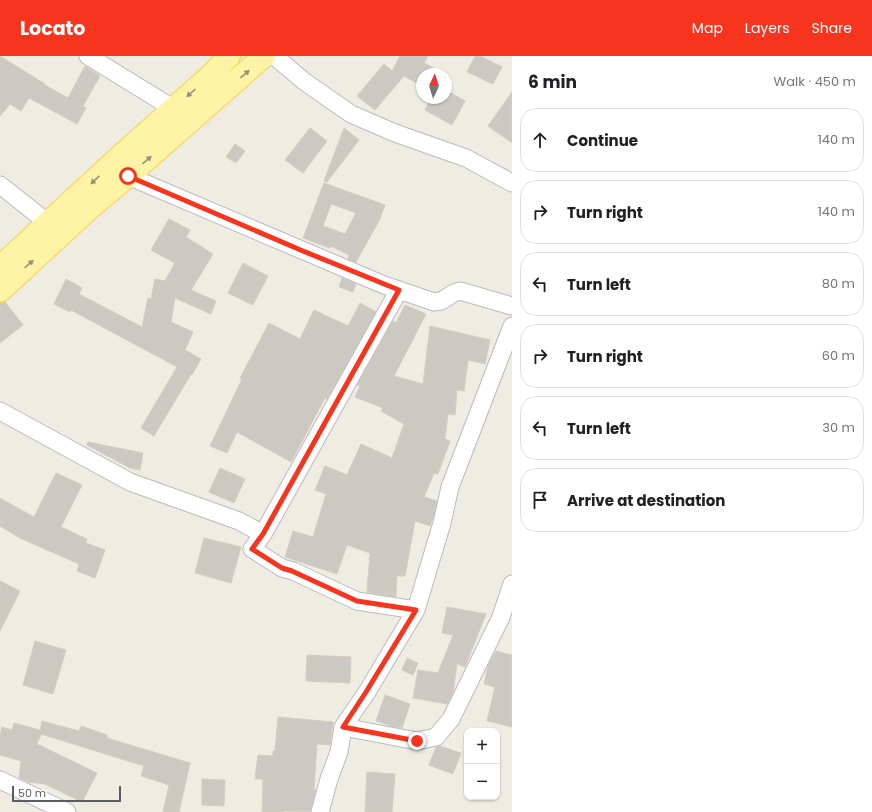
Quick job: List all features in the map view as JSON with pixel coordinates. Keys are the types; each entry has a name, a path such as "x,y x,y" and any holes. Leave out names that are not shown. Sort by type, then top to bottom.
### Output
{"main road":[{"path":"0,267 211,75 229,56"},
{"path":"0,291 91,207 264,56"}],"street":[{"path":"88,56 174,109"},
{"path":"274,56 305,82 351,114 395,133 466,158 512,183"},
{"path":"128,176 399,290 434,302 441,301 460,291 512,306"},
{"path":"0,185 48,223"},
{"path":"399,290 263,534 252,549 282,568 292,571 357,601 416,610"},
{"path":"320,812 338,752 343,727 416,610 442,523 450,487 512,326"},
{"path":"0,411 130,482 239,521 263,534"},
{"path":"343,727 417,741 436,737 451,719 501,617 512,584"},
{"path":"0,780 67,812"}],"building":[{"path":"0,56 68,98 85,66 100,76 83,106 86,108 77,124 29,98 21,111 10,104 0,116"},
{"path":"400,56 428,56 424,63 434,68 416,68 416,83 404,76 375,110 357,96 384,64 392,71"},
{"path":"475,56 480,56 502,67 493,84 467,72"},
{"path":"512,92 512,143 488,126"},
{"path":"452,93 465,101 452,125 425,110 428,104 452,104"},
{"path":"310,128 327,141 303,173 285,160"},
{"path":"344,128 359,140 327,182 324,181"},
{"path":"235,144 245,151 236,163 226,157"},
{"path":"324,183 385,205 379,221 356,262 348,259 349,255 331,246 330,248 303,238","holes":["331,204 356,213 345,234 323,226"]},
{"path":"169,219 190,230 186,237 213,254 191,290 216,301 211,314 175,298 171,322 193,332 185,350 201,359 154,436 141,428 177,367 71,310 70,312 54,304 66,279 82,288 79,294 142,327 148,298 151,299 155,279 165,281 175,263 151,250"},
{"path":"243,263 268,276 253,305 228,293"},
{"path":"342,278 356,284 353,292 339,287"},
{"path":"5,302 23,325 0,343 0,303"},
{"path":"360,303 376,312 327,399 325,398 291,462 237,432 227,453 210,446 242,379 240,378 269,323 300,339 314,310 348,326"},
{"path":"405,305 426,314 394,376 423,384 430,326 490,340 485,364 468,360 464,391 457,390 455,415 448,414 445,439 450,441 438,474 434,473 424,497 437,501 434,515 430,526 415,521 405,576 397,576 396,597 367,592 370,553 347,545 337,574 285,557 293,531 313,537 326,494 315,490 325,466 347,475 361,444 392,458 404,424 381,411 383,408 355,397 360,386 357,385 393,321 396,323"},
{"path":"88,442 143,453 140,470 130,468 87,445"},
{"path":"220,468 245,479 234,503 209,492"},
{"path":"56,473 82,485 61,527 87,539 86,543 105,550 95,578 77,571 79,564 20,538 0,526 0,498 34,517"},
{"path":"204,538 241,547 231,583 195,573"},
{"path":"0,581 20,591 0,631"},
{"path":"447,607 486,614 465,667 457,664 453,693 447,704 413,698 418,670 438,673 453,635 442,633"},
{"path":"35,641 66,650 53,694 23,685"},
{"path":"496,651 512,655 512,727 487,721 495,687 484,684 488,666"},
{"path":"307,655 351,657 350,683 306,681"},
{"path":"407,658 418,663 413,675 402,670"},
{"path":"385,695 410,704 402,728 376,721"},
{"path":"278,717 333,722 330,745 317,744 314,790 316,790 310,812 262,812 263,779 255,779 258,755 273,756 273,751 275,751"},
{"path":"42,721 79,731 81,726 107,735 107,738 190,763 179,812 163,812 169,785 141,776 144,766 41,734 37,744 97,773 82,802 45,784 28,782 19,778 21,761 0,755 0,735 2,727 12,730 14,723 40,730"},
{"path":"440,746 461,753 453,774 429,765 436,747"},
{"path":"367,772 395,774 392,812 365,812"},
{"path":"202,779 225,780 224,806 202,805"}],"route":[{"path":"128,176 303,251 399,290 263,534 252,549 282,568 292,571 357,601 416,610 343,727 417,741"}]}
